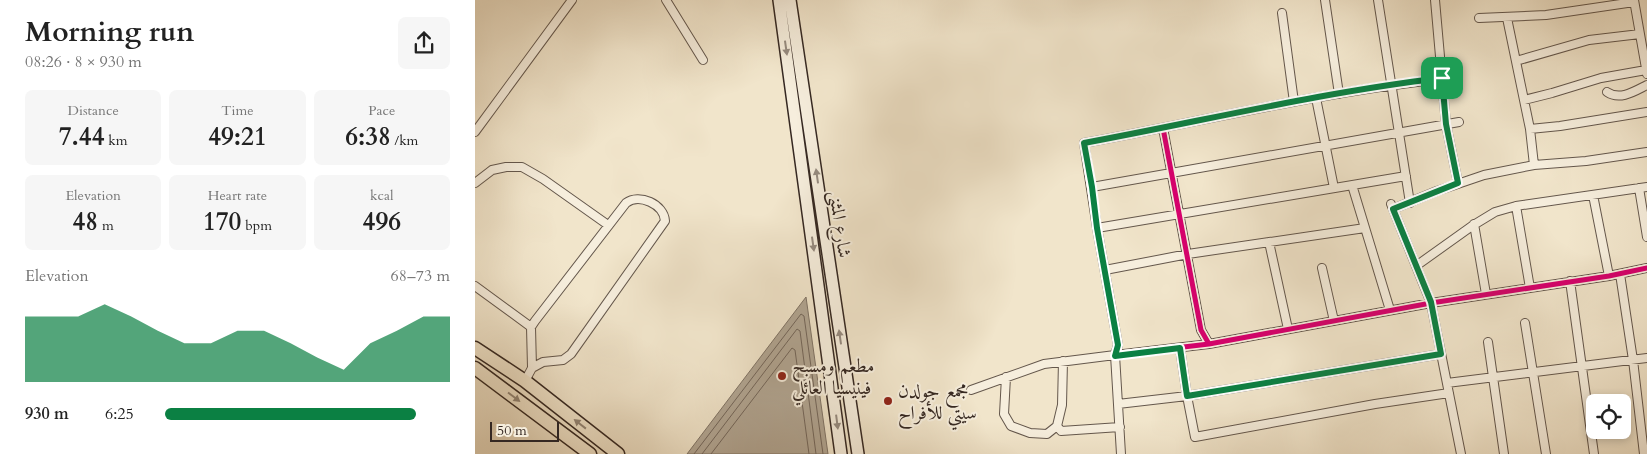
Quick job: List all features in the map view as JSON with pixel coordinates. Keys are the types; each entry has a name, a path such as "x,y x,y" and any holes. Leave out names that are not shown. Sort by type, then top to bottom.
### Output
{"main road":[{"path":"475,348 525,381 619,454"},
{"path":"475,368 589,454"}],"street":[{"path":"666,0 703,60"},
{"name":"شارع المثنى","path":"779,0 841,454"},
{"name":"شارع المثنى","path":"790,0 858,453"},
{"path":"1325,0 1339,94"},
{"path":"1378,0 1410,203"},
{"path":"1435,0 1446,124 1458,183"},
{"path":"475,132 570,1"},
{"path":"1479,18 1546,15 1634,1 1647,72 1601,78 1524,100"},
{"path":"1282,13 1294,102"},
{"path":"1507,18 1530,130 1534,165"},
{"path":"1516,61 1589,40 1640,34"},
{"path":"1121,454 1115,356 1118,345 1084,143 1391,84 1442,78"},
{"path":"1607,92 1616,96 1629,94 1647,85"},
{"path":"1316,98 1333,188"},
{"path":"1530,130 1647,112"},
{"path":"1092,187 1459,122"},
{"path":"1163,128 1173,173 1201,330 1209,344"},
{"path":"1461,454 1431,302 1392,207 1410,203 1458,183 1484,175 1534,165 1586,161 1647,152"},
{"path":"475,183 493,170 506,167 522,167 543,179 609,225"},
{"path":"1097,228 1406,176"},
{"path":"1351,185 1390,310"},
{"path":"1416,266 1474,224 1495,212 1516,206 1593,194 1643,188 1647,237"},
{"path":"1593,194 1609,276"},
{"path":"525,381 532,368 531,327 626,203 631,199 641,198 649,201 657,207 664,216 665,221 571,354 563,360 543,362 532,368"},
{"path":"1516,206 1530,288"},
{"path":"1474,224 1486,294"},
{"path":"1105,270 1187,254 1365,228"},
{"path":"1269,242 1288,330"},
{"path":"1322,268 1334,321"},
{"path":"971,390 1044,364 1209,344 1431,302 1609,276 1647,268"},
{"path":"1620,274 1633,360 1644,454"},
{"path":"1570,281 1594,454"},
{"path":"475,286 531,327"},
{"path":"1525,324 1546,454"},
{"path":"1488,342 1504,454"},
{"path":"1180,348 1195,437 1375,404 1449,393"},
{"path":"1118,404 1187,396 1441,354"},
{"path":"1447,382 1647,358"},
{"path":"1006,377 1004,414 1011,426 1030,433 1047,434 1057,426 1062,405 1063,361"},
{"path":"1057,426 1061,431 1120,427"}],"water":[{"name":"مطعم ومسبح فينيسيا العائلي","path":"806,297 828,454 687,454"}],"cycle path":[{"path":"1209,344 1115,355 1118,345 1084,143 1307,99 1442,79"},
{"path":"1163,128 1201,330 1209,344 1431,303 1609,276 1647,268"}],"place":[{"name":"مطعم ومسبح فينيسيا العائلي","path":"782,376"},
{"name":"مجمع جولدن سيتي للأفراح","path":"888,401"}],"route":[{"path":"1442,78 1446,124 1458,183 1393,209 1431,302 1441,354 1187,396 1180,348 1115,356 1118,345 1084,143 1391,84 1442,78"}]}
